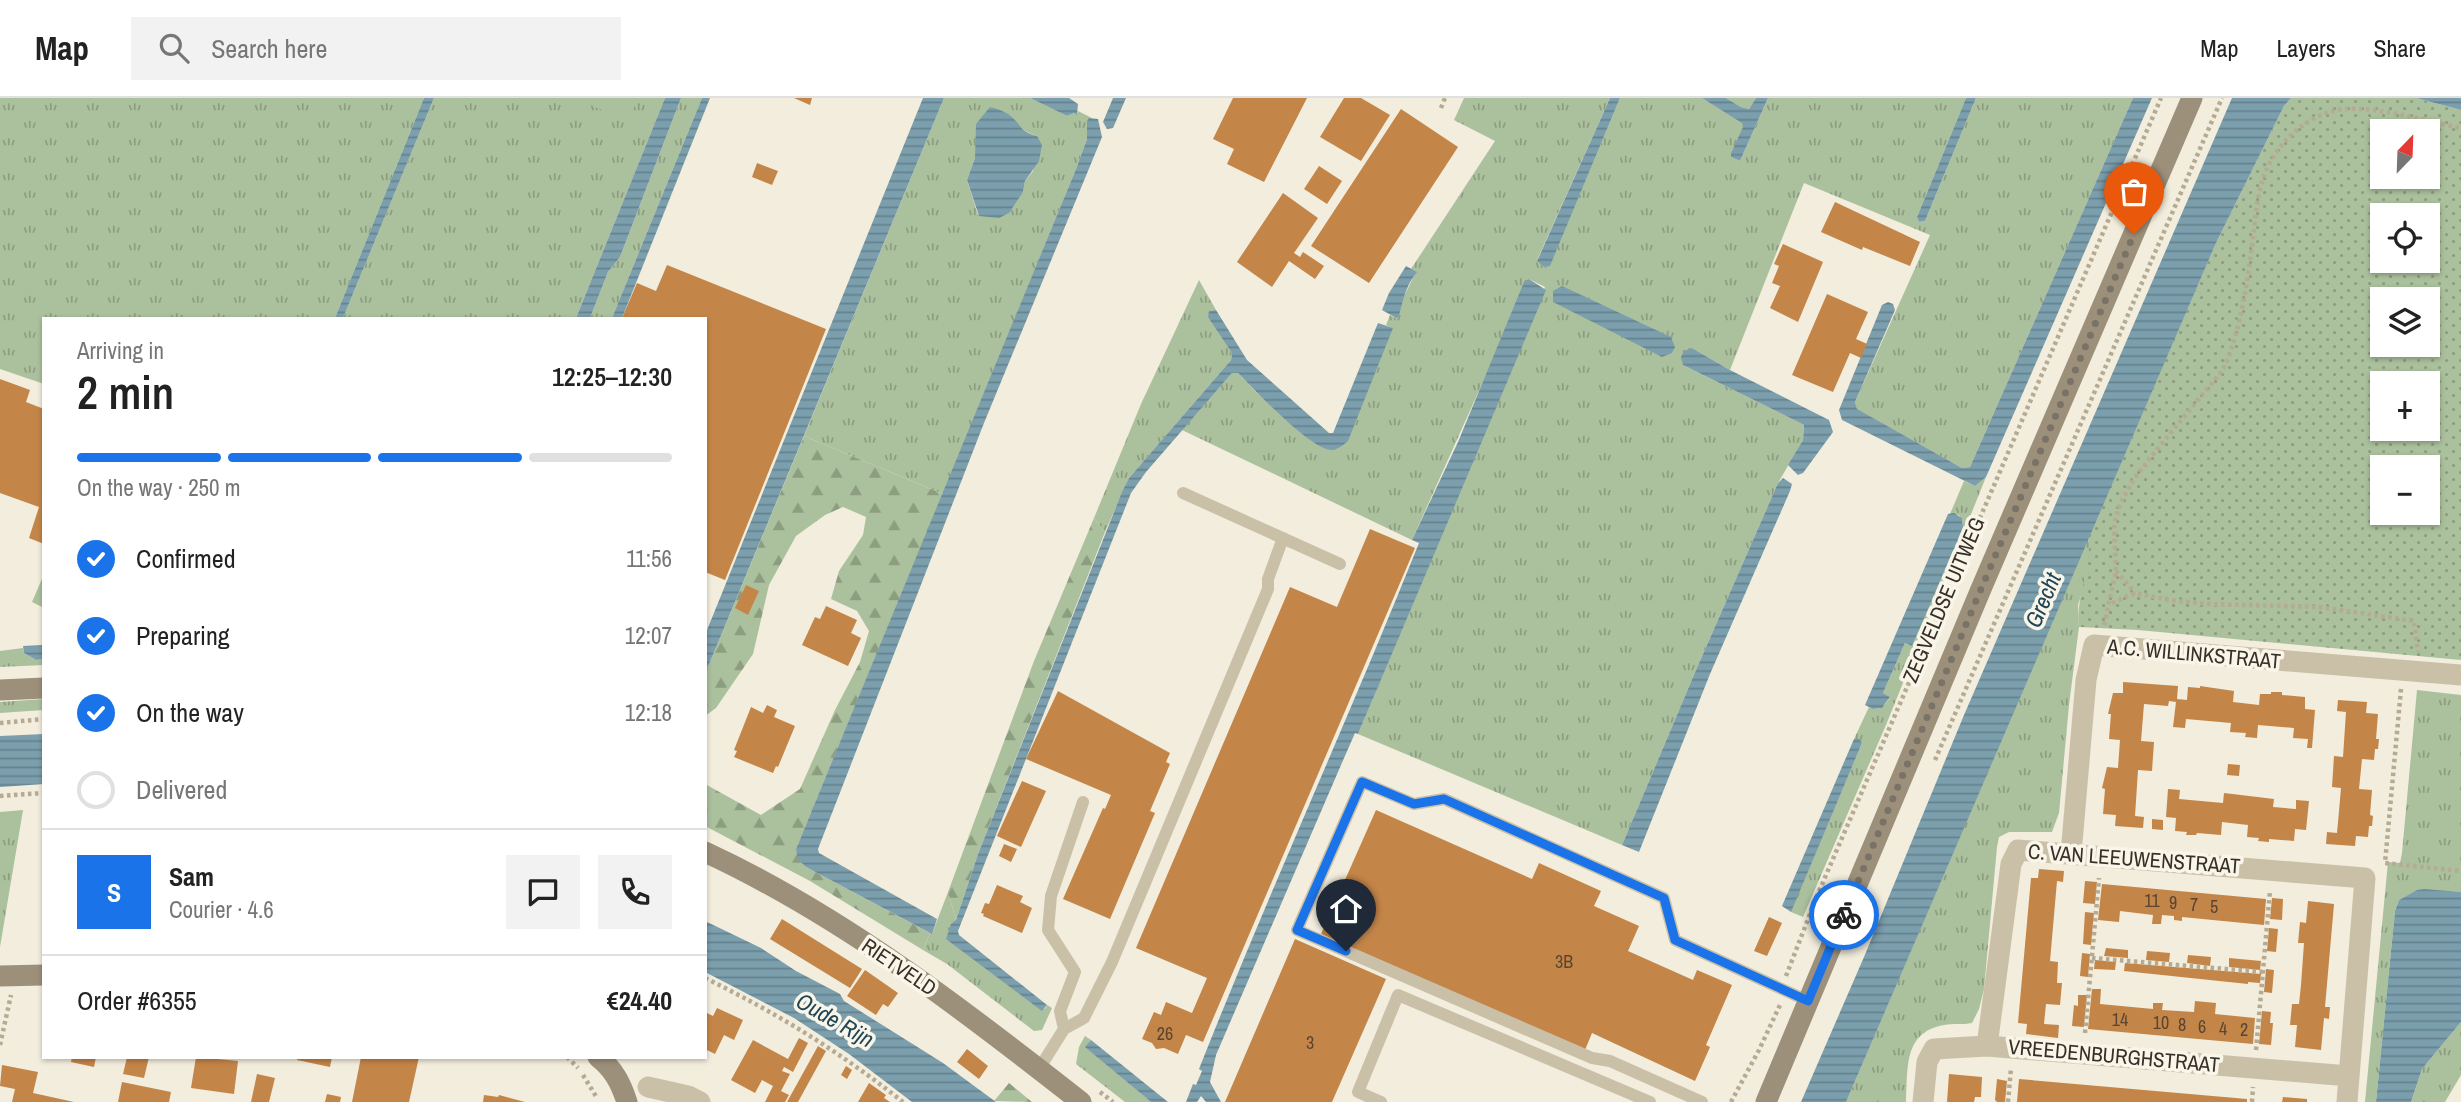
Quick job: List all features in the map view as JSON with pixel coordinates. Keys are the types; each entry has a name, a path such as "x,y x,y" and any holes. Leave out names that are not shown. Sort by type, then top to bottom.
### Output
{"street":[{"name":"ZEGVELDSE UITWEG","path":"1766,1102 1975,602 2192,98"},
{"name":"A.C. WILLINKSTRAAT","path":"2071,854 2086,680 2094,645 2461,675"},
{"path":"0,690 42,688"},
{"name":"C. VAN LEEUWENSTRAAT","path":"1987,1046 2011,864 2018,850 2272,870 2365,878 2349,1076"},
{"name":"RIETVELD","path":"707,853 800,902 911,974 1081,1102"},
{"path":"5,976 42,975"},
{"name":"VREEDENBURGHSTRAAT","path":"1923,1102 1927,1062 1934,1049 1987,1046 2349,1076"},
{"path":"600,1059 612,1070 625,1096"},
{"path":"2347,1102 2349,1076"},
{"path":"648,1087 667,1090 700,1102"}],"lane":[{"path":"1183,493 1340,564"},
{"path":"1039,1069 1064,1029 1084,1018 1112,962 1268,589 1268,579 1283,538"},
{"path":"1702,1102 1610,1061 1592,1058 1297,930 1362,782 1414,804 1444,799 1664,898 1675,940 1808,1001"},
{"path":"1064,1029 1060,1011 1075,972 1048,930 1051,896 1083,802"},
{"path":"1381,1102 1358,1092 1398,995 1650,1102"}],"path":[{"path":"1441,108 1445,98"},
{"name":"ZEGVELDSE UITWEG","path":"1731,1102 1780,1005 1787,970 1817,896 2161,98"},
{"path":"1930,772 2222,98"},
{"path":"2100,646 2116,571 2114,524 2127,491 2154,453 2222,371 2229,358 2246,279 2256,202 2270,162 2292,134 2309,121 2343,109 2377,111 2461,128"},
{"path":"2116,571 2135,593"},
{"path":"2111,603 2135,593 2208,604 2319,607 2413,621 2412,672 2385,863 2461,870"},
{"path":"0,723 42,719"},
{"path":"0,796 42,793"},
{"path":"2084,1053 2101,856"},
{"path":"2252,1102 2272,870"},
{"path":"2092,958 2263,972"},
{"path":"0,1045 8,1011 5,976"},
{"path":"707,979 757,1003 821,1041 903,1102"},
{"path":"2008,1102 2013,1048"},
{"path":"569,1059 576,1065 596,1100"}],"green space":[{"path":"0,98 424,98 335,317 42,317 42,383 0,369"},
{"path":"434,98 665,98 576,317 343,317"},
{"path":"574,98 638,98 628,121"},
{"path":"681,98 702,98 612,317 590,317 608,272 620,257"},
{"path":"944,98 1030,98 1067,116 1077,114 1078,111 1092,118 1087,121 1087,139 1076,169 943,494 804,436","holes":["1013,118 1023,130 1037,136 1033,171 1025,181 1023,192 978,215 967,180 975,158"]},
{"path":"1464,98 1610,98 1537,260 1544,267 1550,265 1620,98 1702,98 1742,122 1744,127 1731,153 1731,157 1740,161 1768,98 1966,98 1917,217 1919,222 1925,221 1976,98 2133,98 1970,467 1962,468 1857,410 1855,402 1930,235 1804,183 1730,370 1692,348 1683,365 1804,425 1803,440 1778,483 1622,845 1358,734 1545,287 1529,279 1412,540 1182,430 1232,373 1238,373 1256,392 1332,450 1392,328 1386,325 1390,315 1398,319 1401,302 1416,272 1411,269 1495,141 1454,120"},
{"path":"1726,98 1756,98 1749,109"},
{"path":"2291,98 2416,98 2461,110 2461,660 2079,627 2079,604 2088,560 2088,536 2216,243 2284,106"},
{"path":"1199,280 1216,310 1210,311 1232,353 1231,360 1129,478 1105,532 1094,518 1141,404"},
{"path":"804,436 943,494 796,849 806,867 930,933 923,950 810,881 707,827 707,785 761,815 800,789 835,710 860,662 869,631 857,611 831,599 839,571 863,535 866,517 843,507 825,515 796,536 769,585 753,654 716,708 707,715 707,669"},
{"path":"1986,477 1886,725 1803,917 1791,912 1862,743 1860,739 1854,739 1869,707 1881,707 1890,697 1883,693 1905,643 1912,646 1963,522 1959,515 1950,514 1964,481 1975,486"},
{"path":"1094,518 1105,532 978,854 956,920 948,892 1034,661"},
{"path":"2088,536 2088,574 2078,605 2079,627 2059,813 2052,832 2009,832 1999,837 1984,989 1979,1009 1972,1023 1944,1025 1921,1035 1910,1054 1906,1102 1846,1102"},
{"path":"42,579 42,607 32,602"},
{"path":"23,648 24,653 36,660 42,659 42,665 0,667 0,651"},
{"path":"2417,690 2461,695 2461,892 2418,890 2399,900 2395,911 2376,1102 2365,1102 2388,862 2400,863 2402,853"},
{"path":"42,699 42,710 0,713 0,702"},
{"path":"23,810 0,947 0,812"},
{"path":"948,892 956,920 947,939 1045,1009 1047,1005 1052,1008 1042,1030 1034,1031 947,964 923,950"},
{"path":"2461,1022 2461,1075 2445,1102 2411,1102 2422,1069"},
{"path":"1085,1036 1091,1040 1086,1047 1151,1102 1125,1102 1076,1064 1079,1047"},
{"path":"1009,1083 1032,1102 994,1101"}],"water":[{"path":"424,98 434,98 343,317 335,317"},
{"path":"665,98 681,98 620,257 608,272 590,317 576,317"},
{"path":"702,98 710,98 622,317 612,317"},
{"path":"923,98 944,98 707,669 707,630"},
{"path":"1030,98 1069,98 1078,104 1077,115 1074,113 1067,116"},
{"path":"1113,98 1126,98 1113,128 1107,129 1103,122"},
{"path":"1610,98 1620,98 1550,266 1544,267 1537,261"},
{"path":"1702,98 1726,98 1749,109 1756,98 1768,98 1740,161 1731,157 1731,153 1743,127 1742,123"},
{"path":"1966,98 1976,98 1925,221 1919,222 1917,217"},
{"path":"2133,98 2152,98 1986,477 1975,486 1842,420 1839,410 1882,305 1888,302 1893,304 1895,310 1855,402 1857,409 1962,468 1970,467"},
{"name":"Grecht","path":"2232,98 2291,98 2284,106 2216,243 1846,1102 1801,1102 1964,715"},
{"path":"2416,98 2461,98 2461,110"},
{"path":"990,107 1011,116 1025,131 1037,136 1042,145 1039,161 1025,181 1023,192 1009,213 999,218 979,216 967,180 975,158 976,124"},
{"path":"1089,118 1098,119 1102,137 984,423 818,849 819,853 937,919 932,934 806,867 798,859 796,849 1076,169 1087,139"},
{"path":"1406,266 1417,272 1407,289 1398,319 1382,310"},
{"path":"1529,279 1546,290 1358,734 1355,733 1216,1055 1210,1082 1221,1102 1206,1102 1201,1096 1197,1102 1186,1102 1202,1071 1199,1069 1226,1003 1419,543 1412,540 1458,442 1524,282"},
{"path":"1562,286 1671,337 1675,347 1672,353 1662,357 1553,302 1553,291"},
{"path":"1216,310 1247,360 1329,433 1333,433 1378,323 1393,328 1348,441 1339,448 1324,448 1312,441 1298,431 1238,373 1232,373 1131,493 958,931 959,935 1047,1005 1042,1011 946,939 951,924 956,920 978,854 1122,492 1129,478 1231,360 1232,353 1208,317 1209,311"},
{"path":"1692,348 1829,420 1833,432 1803,473 1798,475 1788,465 1803,440 1804,425 1683,365 1681,357 1684,351"},
{"path":"1783,478 1792,484 1790,491 1710,674 1639,852 1622,845 1778,483"},
{"path":"1954,513 1962,518 1963,528 1912,646 1905,643 1883,693 1890,697 1882,708 1873,709 1865,705 1948,514"},
{"path":"42,645 42,659 36,660 24,653 23,646"},
{"path":"42,734 42,784 0,787 0,736"},
{"path":"1854,739 1860,739 1862,743 1791,912 1782,906"},
{"path":"2424,889 2461,892 2461,1022 2422,1069 2411,1102 2376,1102 2395,911 2399,900"},
{"name":"Oude Rijn","path":"707,922 761,948 796,971 840,994 844,1001 943,1063 996,1102 912,1102 849,1054 794,1018 707,973"},
{"path":"1091,1040 1168,1102 1151,1102 1085,1047"}],"building":[{"path":"794,98 812,98 810,105"},
{"path":"1233,98 1307,98 1264,182 1227,164 1234,149 1213,139"},
{"path":"1344,98 1361,98 1390,115 1361,161 1320,137"},
{"path":"1401,109 1458,147 1369,283 1311,246"},
{"path":"757,163 778,171 772,185 752,177"},
{"path":"1319,166 1342,181 1327,204 1304,189"},
{"path":"1283,193 1318,218 1294,253 1300,257 1303,252 1324,266 1315,279 1289,261 1272,287 1237,262"},
{"path":"1835,202 1920,242 1910,266 1863,247 1862,250 1821,232"},
{"path":"1783,244 1823,262 1798,322 1770,308 1780,286 1772,283 1779,266 1774,264"},
{"path":"667,265 826,329 725,580 707,573 707,317 622,317 637,283 656,291"},
{"path":"1827,294 1868,312 1856,339 1867,344 1861,358 1850,353 1833,392 1792,375"},
{"path":"0,379 30,390 26,402 42,408 42,543 29,538 39,507 0,493"},
{"path":"1370,529 1415,548 1203,1042 1186,1035 1178,1054 1164,1048 1156,1049 1152,1043 1142,1039 1154,1012 1161,1015 1166,1002 1192,1013 1207,978 1136,948 1290,587 1337,607"},
{"path":"746,585 759,591 748,615 735,608"},
{"path":"826,606 857,620 851,633 861,638 848,666 802,645 815,617 820,619"},
{"path":"2123,682 2178,686 2177,699 2187,700 2188,687 2200,686 2234,691 2233,702 2259,705 2260,694 2271,692 2305,697 2305,709 2315,710 2312,748 2307,748 2308,739 2293,738 2294,728 2258,725 2257,738 2245,737 2246,733 2230,732 2231,723 2186,719 2185,728 2173,727 2176,702 2169,701 2168,706 2144,704 2141,741 2154,742 2152,771 2138,770 2135,816 2144,817 2143,828 2115,826 2116,815 2103,814 2105,789 2102,788 2107,767 2118,768 2120,740 2109,739 2111,714 2108,714 2113,693 2123,693"},
{"path":"1058,691 1170,753 1166,762 1170,764 1150,811 1155,813 1110,919 1063,899 1111,795 1026,759"},
{"path":"2338,700 2367,702 2366,713 2378,714 2378,749 2375,749 2374,760 2362,759 2359,789 2372,790 2372,826 2369,826 2368,837 2356,836 2355,846 2326,844 2327,832 2337,833 2341,788 2332,787 2334,756 2343,757 2346,712 2337,711"},
{"path":"767,705 777,710 774,717 795,726 773,773 734,757 737,751 734,750 751,707 763,713"},
{"path":"2228,764 2240,765 2239,776 2227,775"},
{"path":"1022,781 1046,791 1021,847 997,836"},
{"path":"2168,789 2180,790 2179,799 2223,803 2224,793 2274,799 2273,807 2296,809 2296,800 2309,801 2306,830 2295,829 2294,841 2258,841 2259,838 2247,837 2248,825 2222,822 2221,835 2186,835 2187,832 2175,831 2176,818 2166,817"},
{"path":"1376,810 1532,879 1539,863 1601,891 1594,906 1639,926 1628,951 1693,980 1697,970 1732,985 1706,1045 1710,1047 1695,1081 1592,1033 1585,1050 1321,934"},
{"path":"2152,819 2163,820 2163,830 2152,829"},
{"path":"1004,844 1017,849 1011,862 999,856"},
{"path":"2039,869 2064,871 2063,882 2057,881 2050,961 2058,962 2057,983 2062,983 2060,1005 2046,1004 2044,1024 2059,1025 2058,1038 2026,1034 2027,1024 2018,1023 2031,878 2038,878"},
{"path":"2085,881 2097,882 2095,904 2083,903"},
{"path":"2102,884 2266,899 2264,925 2182,917 2182,921 2174,920 2174,916 2162,915 2161,924 2152,924 2153,915 2120,911 2119,922 2098,920"},
{"path":"997,885 1023,896 1020,902 1032,908 1022,933 981,913 985,903 989,904"},
{"path":"2272,898 2283,899 2282,920 2270,919"},
{"path":"2308,901 2334,904 2325,1007 2330,1007 2329,1019 2324,1018 2321,1050 2295,1047 2297,1025 2290,1025 2292,1004 2299,1004 2304,943 2298,943 2300,922 2306,923"},
{"path":"2085,912 2094,913 2091,945 2083,944"},
{"path":"1769,917 1782,923 1767,956 1754,951"},
{"path":"782,919 862,969 850,988 770,939"},
{"path":"2269,928 2278,929 2276,952 2267,951"},
{"path":"1295,939 1386,979 1332,1102 1225,1102"},
{"path":"2106,948 2128,950 2128,958 2104,956"},
{"path":"2147,951 2170,953 2169,962 2146,960"},
{"path":"2082,953 2090,954 2088,977 2080,976"},
{"path":"2188,955 2211,957 2210,966 2187,963"},
{"path":"2229,958 2261,961 2260,970 2229,967"},
{"path":"2095,960 2116,962 2115,970 2094,969"},
{"path":"2125,963 2261,974 2260,983 2124,971"},
{"path":"2266,969 2274,970 2272,993 2264,992"},
{"path":"865,970 898,993 888,1007 883,1004 876,1015 847,996"},
{"path":"2092,989 2101,989 2100,1004 2153,1009 2153,1003 2163,1003 2162,1010 2194,1012 2195,1001 2216,1003 2215,1014 2255,1018 2253,1044 2088,1029"},
{"path":"2078,995 2087,995 2084,1027 2072,1026"},
{"path":"717,1008 743,1020 734,1040 724,1035 715,1054 707,1050 707,1013 713,1016"},
{"path":"2262,1011 2271,1012 2271,1045 2259,1044"},
{"path":"799,1038 808,1043 793,1072 784,1067 782,1071 790,1074 781,1091 789,1095 785,1102 765,1102 773,1086 762,1080 755,1093 731,1080 753,1040 788,1059"},
{"path":"818,1046 826,1051 798,1102 787,1102"},
{"path":"967,1049 988,1066 979,1079 957,1062"},
{"path":"72,1059 96,1059 94,1067 71,1062"},
{"path":"127,1059 149,1059 144,1078 123,1074"},
{"path":"196,1059 238,1061 234,1094 191,1088"},
{"path":"297,1059 332,1059 330,1067"},
{"path":"361,1059 419,1059 409,1102 352,1102"},
{"path":"2,1065 38,1072 33,1093 74,1102 12,1102 15,1089 0,1086"},
{"path":"846,1066 852,1070 847,1079 841,1075"},
{"path":"257,1074 275,1078 269,1102 251,1102"},
{"path":"1949,1074 1982,1077 1981,1097 1975,1097 1974,1102 1947,1102"},
{"path":"1997,1079 2007,1081 2005,1102 1995,1100"},
{"path":"2019,1079 2247,1099 2247,1102 2017,1102"},
{"path":"122,1082 171,1092 169,1102 118,1102"},
{"path":"869,1083 886,1095 884,1098 890,1102 858,1102"},
{"path":"327,1094 341,1097 340,1102 325,1102"},
{"path":"484,1095 499,1095 525,1102 483,1102"},
{"path":"2283,1097 2307,1099 2307,1102 2282,1102"}],"way so far":[{"path":"1844,915 2134,234"}],"route":[{"path":"1346,951 1297,930 1362,782 1414,804 1444,799 1664,898 1675,940 1808,1001 1844,915"}]}
